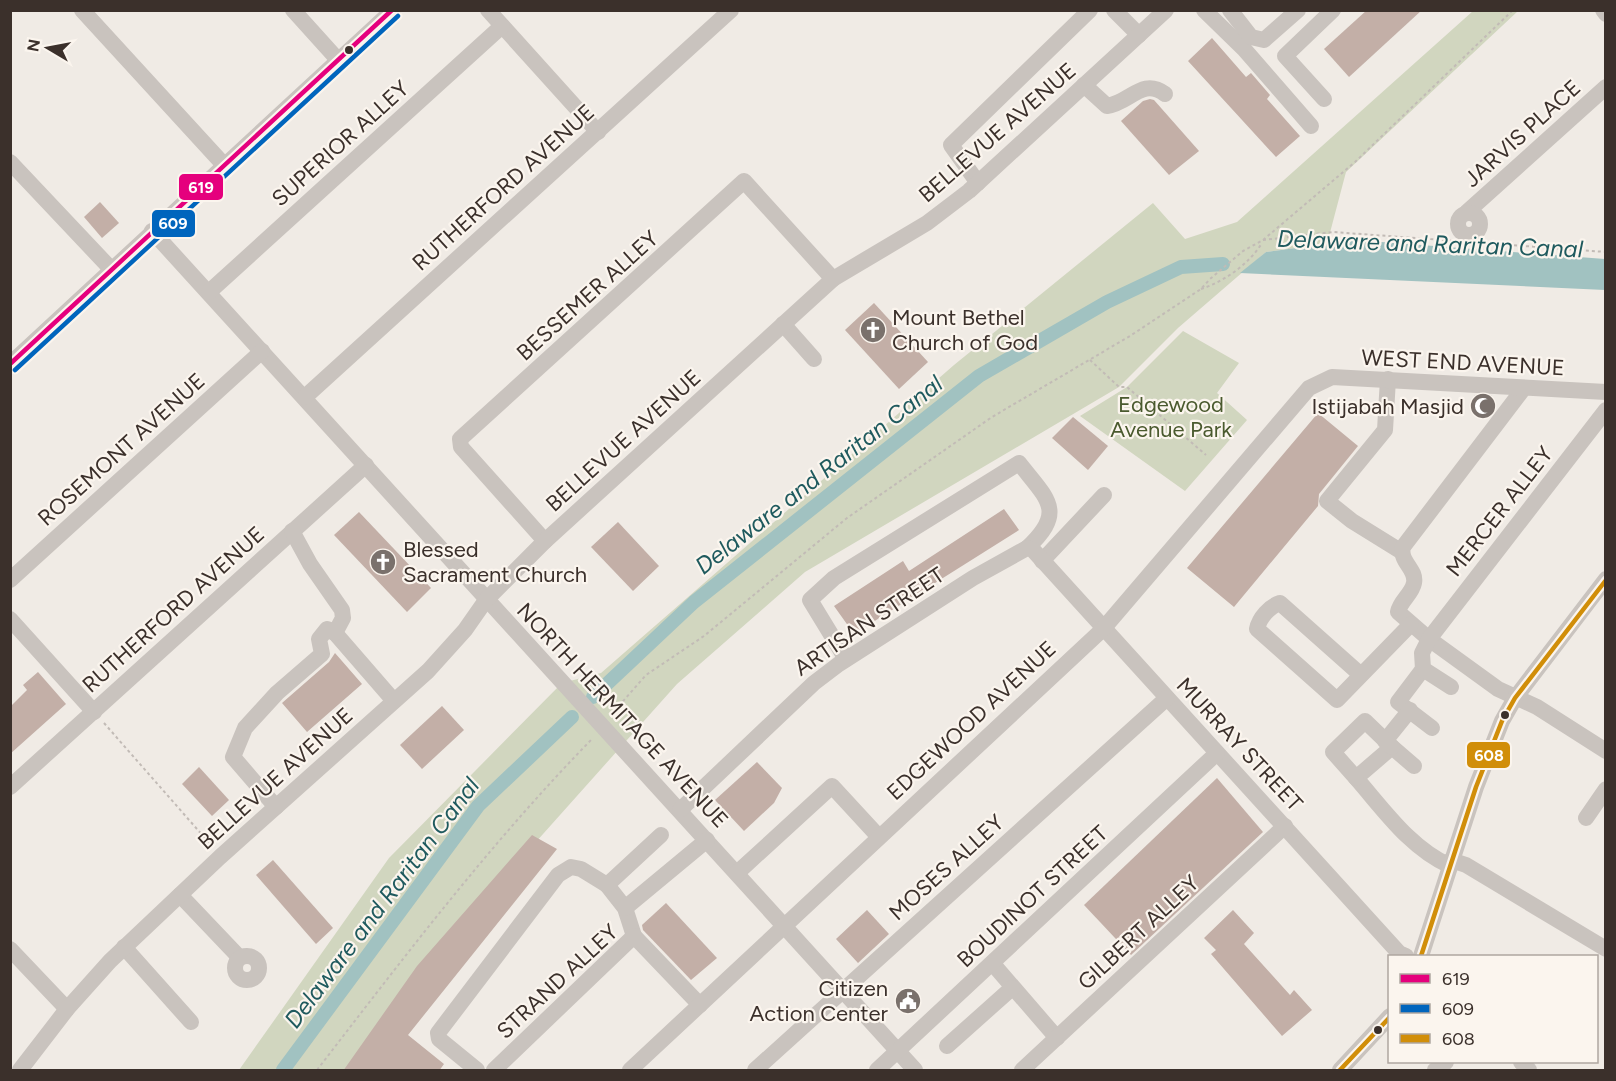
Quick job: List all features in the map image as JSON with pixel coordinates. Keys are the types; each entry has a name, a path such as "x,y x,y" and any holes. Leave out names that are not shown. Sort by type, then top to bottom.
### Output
{"street":[{"path":"82,10 224,165"},
{"path":"293,10 339,61"},
{"path":"10,364 111,268 393,10"},
{"path":"488,10 598,132"},
{"name":"RUTHERFORD AVENUE","path":"305,398 731,10"},
{"path":"978,183 951,146 1090,10"},
{"path":"1114,10 1139,35"},
{"name":"BELLEVUE AVENUE","path":"20,1071 67,1009 124,947 447,651 486,600 545,541 833,279 927,223 978,183 1166,10"},
{"path":"1204,10 1244,49 1311,126"},
{"path":"1230,10 1251,37 1264,40 1298,10"},
{"path":"1324,99 1285,56 1333,10"},
{"name":"SUPERIOR ALLEY","path":"209,292 502,26"},
{"path":"1084,85 1107,106 1120,105 1140,88 1155,87 1165,94"},
{"name":"JARVIS PLACE","path":"1466,242 1480,226 1476,214 1467,212 1605,87"},
{"path":"10,162 111,268"},
{"name":"BESSEMER ALLEY","path":"545,541 461,447 460,440 744,181 833,279"},
{"name":"NORTH HERMITAGE AVENUE","path":"152,231 915,1071"},
{"path":"783,324 814,359"},
{"name":"ROSEMONT AVENUE","path":"10,580 262,351"},
{"name":"WEST END AVENUE","path":"1319,381 1332,377 1605,392"},
{"path":"1388,380 1385,430 1327,501 1352,521 1402,552 1414,574 1415,582 1398,612 1411,624 1498,689 1537,707 1605,752"},
{"name":"EDGEWOOD AVENUE","path":"630,1071 1103,629 1309,388 1319,381"},
{"path":"1402,552 1524,388"},
{"name":"MERCER ALLEY","path":"1429,639 1605,410"},
{"name":"ARTISAN STREET","path":"680,810 814,683 846,659 973,578 1027,548 1047,528 1050,514 1048,503 1019,463 834,578 810,600 846,659"},
{"name":"RUTHERFORD AVENUE","path":"10,787 366,465"},
{"path":"1027,548 1042,561 1104,495"},
{"path":"292,531 310,564 342,610 344,618 335,633"},
{"name":"MURRAY STREET","path":"1042,561 1403,955"},
{"path":"1422,955 1491,745 1515,698 1605,579"},
{"path":"1361,675 1280,603 1272,605 1258,623 1257,629 1337,700 1411,624"},
{"path":"10,619 94,712"},
{"path":"276,807 233,757 245,728 277,693 322,654 319,639 327,629 335,633 394,701"},
{"path":"1429,639 1422,653 1423,669 1398,702 1432,728"},
{"path":"1423,669 1451,687"},
{"name":"MOSES ALLEY","path":"755,1071 1167,698"},
{"path":"1356,778 1388,744 1410,710"},
{"path":"1414,766 1365,721 1333,752 1401,831 1426,853 1451,863 1466,865 1605,949"},
{"name":"BOUDINOT STREET","path":"877,1071 1217,753"},
{"path":"737,873 832,786 879,837"},
{"path":"1586,818 1605,789"},
{"name":"GILBERT ALLEY","path":"1022,1071 1285,826"},
{"path":"607,885 661,835"},
{"path":"625,908 707,840"},
{"path":"477,1071 439,1039 438,1033 558,875 571,867 581,869 607,885 625,908 634,936"},
{"path":"180,895 239,957"},
{"name":"STRAND ALLEY","path":"494,1071 634,936 700,1005"},
{"path":"124,947 191,1022"},
{"path":"10,949 67,1009"},
{"path":"993,964 1057,1038"},
{"path":"947,1046 1012,988"},
{"path":"1340,1071 1388,1017"}],"path":[{"path":"1201,289 1243,251 1263,240 1355,162 1513,10"},
{"path":"1263,240 1334,232 1605,252"},
{"path":"317,1071 440,910 600,724 614,714 646,675 704,636 847,518 992,417 1090,360 1201,289 1218,283 1254,255 1263,240"},
{"path":"1090,360 1119,387 1127,387 1206,455"},
{"path":"94,712 220,857"}],"green space":[{"path":"1473,11 1518,11 1346,172 1327,244 1266,252 1178,328 1119,387 805,572 677,684 434,956 349,1070 239,1070 389,858 562,683 601,673 954,365 1153,203 1185,239 1237,222"},
{"name":"Edgewood Avenue Park","path":"1183,331 1239,363 1217,393 1247,420 1185,491 1080,416 1127,387"}],"water":[{"path":"1355,240 1605,259 1605,290 1240,273 1266,252"}],"building":[{"path":"1367,10 1422,10 1349,77 1324,49"},
{"path":"1212,38 1246,77 1251,73 1270,95 1267,99 1300,136 1276,157 1188,61"},
{"path":"1154,100 1199,151 1169,175 1121,121 1143,101"},
{"path":"100,202 119,223 102,238 84,217"},
{"path":"874,303 928,362 899,389 845,330"},
{"path":"1318,413 1358,446 1319,494 1318,506 1234,607 1187,568"},
{"path":"1073,417 1108,446 1088,470 1052,438"},
{"path":"1004,509 1019,530 854,634 834,606 903,561 909,571"},
{"name":"Blessed Sacrament Church","path":"359,512 431,588 407,612 334,535"},
{"path":"618,522 659,566 633,591 591,547"},
{"path":"335,653 362,684 307,732 282,703 329,662"},
{"path":"38,672 66,704 10,754 10,707 27,690 23,685"},
{"path":"442,706 464,730 422,769 400,745"},
{"path":"757,762 782,788 774,803 744,831 715,800"},
{"path":"199,767 229,800 212,816 182,784"},
{"path":"1217,778 1263,832 1131,955 1084,905"},
{"path":"532,835 557,849 408,1035 444,1064 439,1071 343,1071 417,966"},
{"path":"273,860 333,928 316,944 256,875"},
{"path":"666,903 717,958 691,980 643,930 642,925"},
{"path":"867,910 889,934 858,963 836,939"},
{"path":"1233,910 1254,933 1244,944 1290,995 1294,990 1312,1010 1282,1036 1211,954 1216,950 1204,938"}],"waterway":[{"name":"Delaware and Raritan Canal","path":"593,697 694,602 979,376 1107,302 1181,267 1223,264"},
{"name":"Delaware and Raritan Canal","path":"283,1070 478,806 572,717"}],"transit line":[{"name":"619","path":"10,364 392,10"},
{"name":"609","path":"15,370 398,16"},
{"name":"608","path":"1421,955 1476,787 1502,721 1515,698 1606,580"},
{"name":"608","path":"1340,1070 1388,1019"}],"place":[{"name":"Mount Bethel Church of God","path":"873,330"},
{"name":"Istijabah Masjid","path":"1483,406"},
{"name":"Blessed Sacrament Church","path":"383,562"},
{"name":"Citizen Action Center","path":"908,1001"}]}
